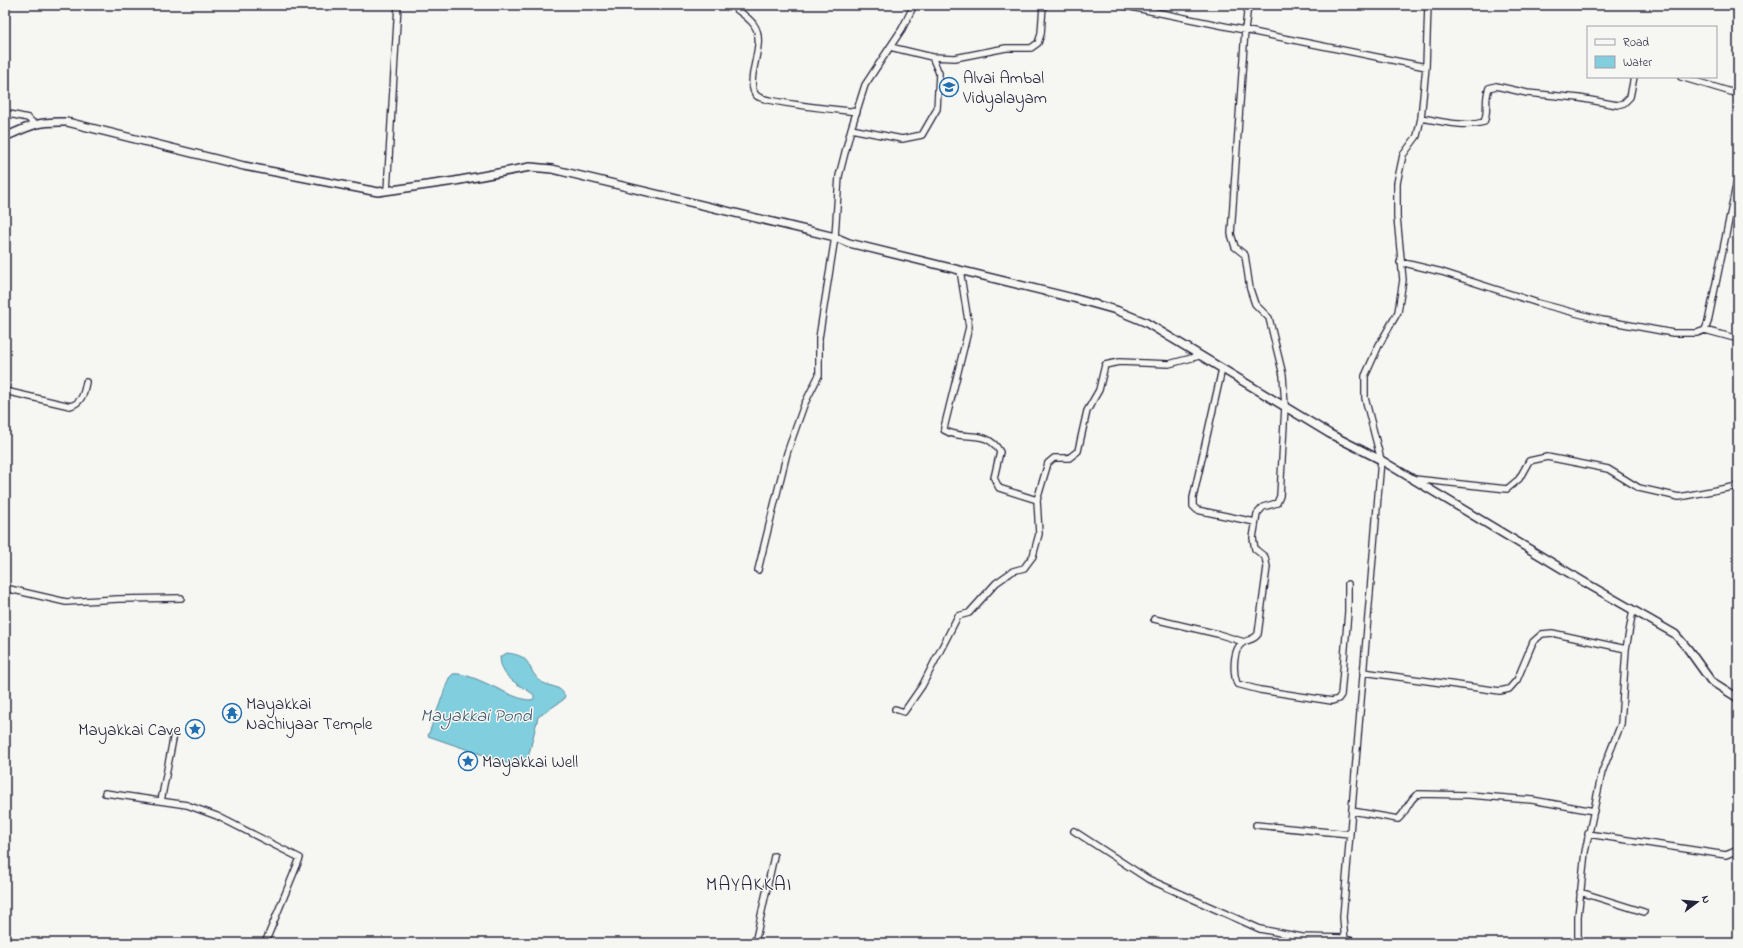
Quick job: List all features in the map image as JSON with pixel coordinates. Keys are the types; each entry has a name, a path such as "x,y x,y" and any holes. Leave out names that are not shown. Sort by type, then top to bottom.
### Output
{"street":[{"path":"387,191 398,5"},
{"path":"731,5 754,24 758,32 759,44 752,85 758,97 793,104 856,112"},
{"path":"758,570 787,453 804,405 819,375 819,338 835,237 839,176 851,129 865,85 902,29 914,5"},
{"path":"890,47 932,56 955,58 1006,48 1031,48 1038,43 1041,34 1044,5"},
{"path":"1121,5 1426,67"},
{"path":"1248,5 1231,234 1234,247 1245,255 1250,289 1255,304 1269,318 1283,375 1285,406 1280,496 1277,503 1263,507 1256,514 1253,538 1255,549 1265,557 1267,567 1258,634 1255,638 1244,642 1240,646 1235,657 1235,679 1238,686 1332,700 1338,699 1341,695 1348,584"},
{"path":"1345,940 1343,917 1381,460 1365,398 1365,376 1379,345 1398,312 1403,280 1400,262 1397,217 1397,183 1404,155 1416,136 1421,118 1426,67 1428,5"},
{"path":"851,129 902,138 922,135 937,109 939,73 932,56"},
{"path":"1421,118 1456,124 1478,124 1484,122 1487,115 1486,96 1490,88 1496,86 1527,93 1579,98 1617,105 1624,103 1630,97 1634,78"},
{"path":"1684,78 1738,94"},
{"path":"5,113 28,118 34,124"},
{"path":"5,137 34,124 48,121 67,122 244,166 378,192 454,181 530,167 552,168 835,237 849,244 960,270 1116,310 1145,322 1330,434 1381,460 1675,634 1711,681 1738,698"},
{"path":"1705,330 1708,322 1738,176"},
{"path":"1400,262 1442,272 1538,303 1602,320 1673,333 1697,333 1705,330 1738,339"},
{"path":"960,270 969,327 944,430 947,432 986,438 996,444 1000,452 994,478 999,488 1037,500"},
{"path":"895,709 904,712 922,686 958,616 969,612 996,583 1013,571 1024,568 1033,556 1039,534 1037,500 1048,463 1054,458 1069,458 1078,451 1087,411 1099,390 1105,366 1119,362 1169,364 1199,356"},
{"path":"1222,369 1193,498 1193,506 1198,510 1255,522"},
{"path":"5,391 70,406 76,405 83,397 86,382"},
{"path":"1410,478 1507,489 1519,479 1529,461 1547,457 1608,469 1639,488 1678,497 1738,486"},
{"path":"5,588 66,602 118,598 181,598"},
{"path":"1578,943 1578,916 1585,852 1602,772 1621,724 1626,649 1633,610"},
{"path":"1154,619 1218,634 1244,642"},
{"path":"1363,672 1500,691 1509,689 1517,680 1533,642 1542,634 1552,633 1626,649"},
{"path":"160,801 174,734"},
{"path":"105,793 187,805 217,816 300,858 265,943"},
{"path":"1352,811 1398,819 1402,816 1411,798 1418,794 1469,795 1532,800 1594,811"},
{"path":"1256,825 1350,834"},
{"path":"1074,831 1148,879 1260,929 1302,937 1345,940 1357,943"},
{"path":"1588,834 1726,855 1738,850"},
{"path":"755,943 774,856"},
{"path":"1580,892 1644,912"}],"water":[{"name":"Mayakkai Pond","path":"507,653 515,654 525,659 539,680 557,688 563,692 565,696 563,700 538,717 528,758 521,768 428,736 449,678 453,674 462,674 484,682 518,698 527,700 534,699 534,695 507,676 504,671 501,665 500,657"}],"place":[{"name":"Alvai Ambal Vidyalayam","path":"949,87"},
{"name":"Mayakkai Nachiyaar Temple","path":"232,713"},
{"name":"Mayakkai Cave","path":"195,729"},
{"name":"Mayakkai Well","path":"468,761"}],"district":[{"name":"MAYAKKAI","path":"749,883"}]}
